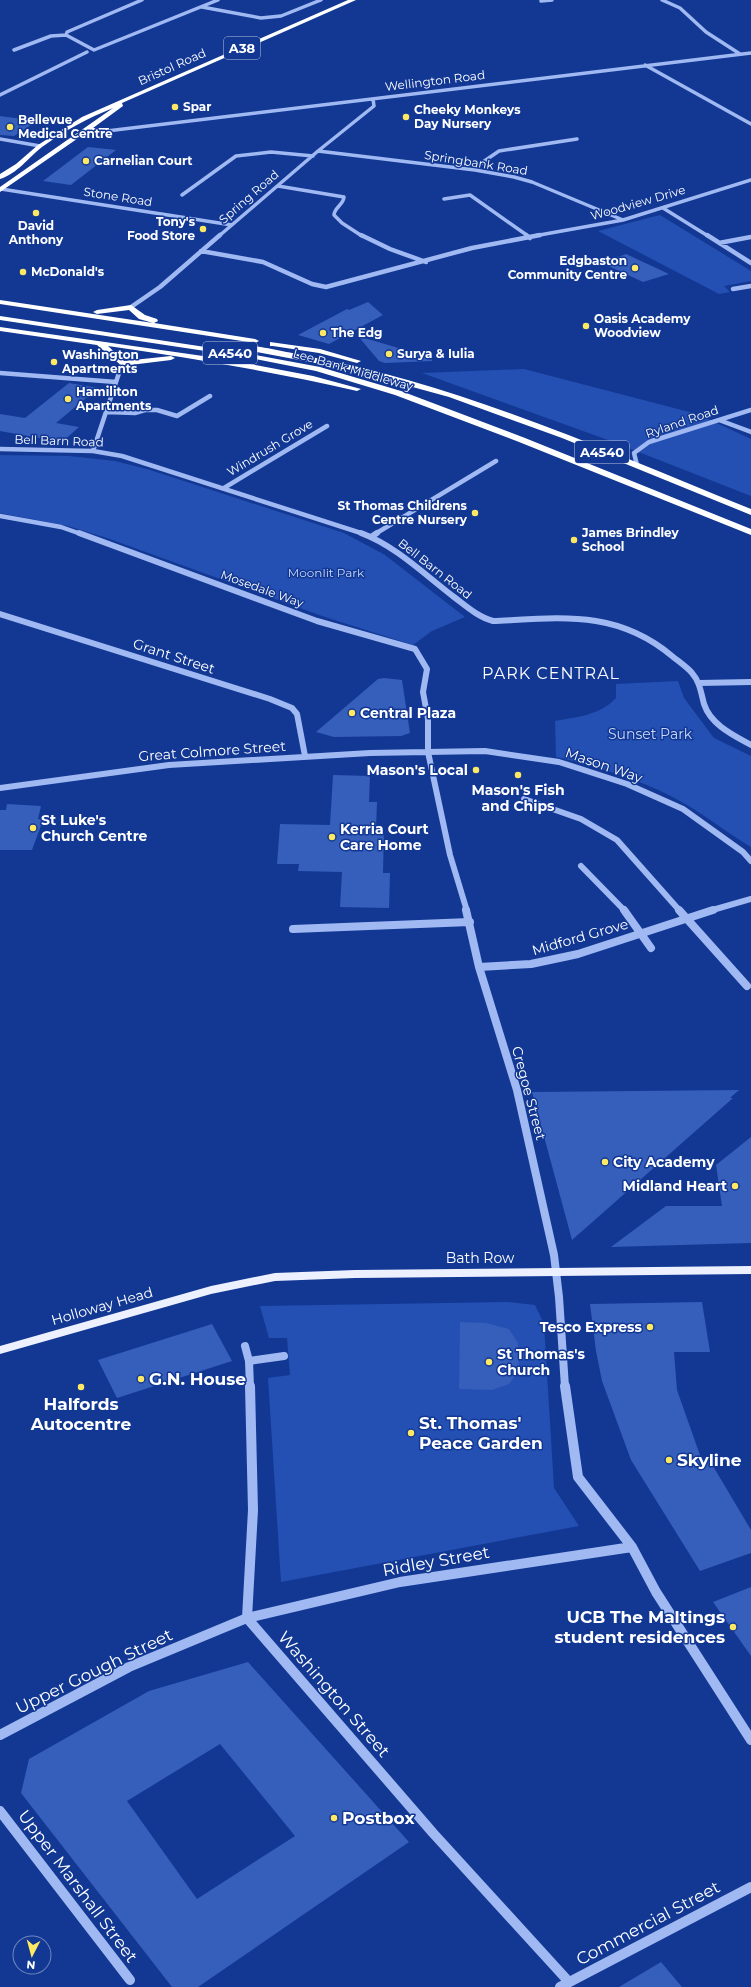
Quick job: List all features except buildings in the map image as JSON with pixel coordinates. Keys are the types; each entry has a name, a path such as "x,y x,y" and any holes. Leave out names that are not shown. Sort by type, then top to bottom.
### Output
{"highway":[{"name":"Bristol Road","path":"0,177 18,165 40,146 87,116 354,0"},
{"name":"Bristol Road","path":"1,190 85,132 131,97"},
{"path":"62,131 85,132 107,129"},
{"path":"0,302 171,327 320,352 375,366 435,386 452,395"},
{"path":"72,313 104,312 131,307 142,317 171,327"},
{"name":"Lee Bank Middleway","path":"0,311 270,351 322,361 452,395 637,466 751,512"},
{"name":"Lee Bank Middleway","path":"0,318 244,355 316,369 398,393 522,440 751,532"},
{"path":"0,329 207,358 320,380 453,415"},
{"path":"98,343 122,364 172,358 320,380"}],"main road":[{"name":"Bath Row","path":"211,1290 283,1276 751,1270"},
{"name":"Holloway Head","path":"0,1350 211,1290"}],"street":[{"path":"66,35 67,32 142,0"},
{"path":"14,50 52,36 66,35 94,50 218,0"},
{"path":"202,7 260,18 281,16 321,0"},
{"path":"541,1 552,0"},
{"path":"662,0 680,8 706,32 740,54"},
{"path":"0,95 87,52"},
{"name":"Wellington Road","path":"85,132 122,129 751,53"},
{"path":"644,65 751,124"},
{"name":"Spring Road","path":"131,307 160,287 318,151 374,106 373,99"},
{"name":"Wellington Road","path":"94,125 107,129 122,129"},
{"path":"0,139 40,146"},
{"path":"475,170 499,151 577,140"},
{"name":"Springbank Road","path":"318,151 475,170 514,177 532,182 623,220"},
{"path":"182,195 236,156 271,152 313,156"},
{"name":"Woodview Drive","path":"201,251 271,265 312,286 326,287 426,262 472,248 623,220 751,180"},
{"path":"278,186 340,195 344,197 344,200 334,212 334,215 351,231 387,248 426,262"},
{"name":"Stone Road","path":"1,190 232,225"},
{"path":"444,199 470,195 530,238"},
{"path":"662,208 751,263"},
{"path":"719,243 751,237"},
{"path":"733,289 751,286"},
{"path":"93,451 122,364"},
{"path":"0,373 116,382"},
{"path":"106,412 135,413 145,410 157,410 177,416 210,396"},
{"name":"Ryland Road","path":"637,466 634,452 649,442 751,410"},
{"path":"719,420 751,432"},
{"name":"Windrush Grove","path":"224,488 327,426"},
{"name":"Bell Barn Road","path":"0,449 93,451 122,456 334,524 371,538 392,549 486,620 568,618 597,620 638,632 650,638 680,662 692,673 699,683"},
{"path":"371,538 496,461"},
{"name":"Mosedale Way","path":"0,516 61,527 317,621 415,649 427,669 423,692 428,719 428,752"},
{"name":"Grant Street","path":"0,614 263,697 292,708 297,714 305,756"},
{"path":"751,682 699,683 705,706 713,719 726,731 751,744"},
{"name":"Mason Way","path":"428,752 485,751 559,762 628,784 683,809 743,852 751,861"},
{"name":"Great Colmore Street","path":"0,788 169,765 305,756 428,752"},
{"name":"Cregoe Street","path":"428,752 450,855 470,922 479,967 517,1090 552,1248 557,1273 565,1390 578,1477 632,1547 656,1592 751,1740"},
{"path":"524,799 581,819 617,840 747,986"},
{"path":"581,866 623,908 651,948"},
{"name":"Midford Grove","path":"479,967 531,964 578,954 685,918 751,899"},
{"path":"293,929 470,922"},
{"path":"245,1346 249,1361 253,1510 247,1618"},
{"path":"249,1361 284,1356"},
{"name":"Ridley Street","path":"247,1618 400,1582 632,1547"},
{"name":"Upper Gough Street","path":"0,1735 129,1667 247,1618"},
{"name":"Washington Street","path":"247,1618 565,1985"},
{"name":"Upper Marshall Street","path":"0,1811 130,1980"},
{"name":"Commercial Street","path":"565,1985 751,1887"}],"green space":[{"path":"660,215 751,271 751,281 724,286 730,292 719,294 598,231"},
{"path":"524,369 697,414 751,439 751,496 608,440 422,373"},
{"name":"Moonlit Park","path":"0,455 69,456 115,461 150,470 344,533 385,555 465,617 432,631 413,645 322,616 107,538 68,526 0,513"},
{"name":"Sunset Park","path":"678,681 684,698 714,738 751,756 751,847 687,805 657,789 590,765 556,757 555,721 596,712 610,704 616,698 616,684"},
{"name":"St. Thomas' Peace Garden","path":"508,1302 535,1305 544,1324 554,1488 579,1526 281,1582 268,1378 290,1375 287,1338 269,1338 260,1306"}],"place":[{"name":"Spar","path":"175,107"},
{"name":"Cheeky Monkeys Day Nursery","path":"406,117"},
{"name":"Bellevue Medical Centre","path":"10,127"},
{"name":"Carnelian Court","path":"86,161"},
{"name":"David Anthony","path":"36,213"},
{"name":"Tony's Food Store","path":"203,229"},
{"name":"Edgbaston Community Centre","path":"635,268"},
{"name":"McDonald's","path":"23,272"},
{"name":"Oasis Academy Woodview","path":"586,326"},
{"name":"The Edg","path":"323,333"},
{"name":"Surya & Iulia","path":"389,354"},
{"name":"Washington Apartments","path":"54,362"},
{"name":"Hamiliton Apartments","path":"68,399"},
{"name":"St Thomas Childrens Centre Nursery","path":"475,513"},
{"name":"James Brindley School","path":"574,540"},
{"name":"Central Plaza","path":"352,713"},
{"name":"Mason's Local","path":"476,770"},
{"name":"Mason's Fish and Chips","path":"518,775"},
{"name":"St Luke's Church Centre","path":"33,828"},
{"name":"Kerria Court Care Home","path":"332,837"},
{"name":"City Academy","path":"605,1162"},
{"name":"Midland Heart","path":"735,1186"},
{"name":"Tesco Express","path":"650,1327"},
{"name":"St Thomas's Church","path":"489,1362"},
{"name":"G.N. House","path":"141,1379"},
{"name":"Halfords Autocentre","path":"81,1387"},
{"name":"St. Thomas' Peace Garden","path":"411,1433"},
{"name":"Skyline","path":"669,1460"},
{"name":"UCB The Maltings student residences","path":"733,1627"},
{"name":"Postbox","path":"334,1818"}],"district":[{"name":"PARK CENTRAL","path":"551,673"}]}
